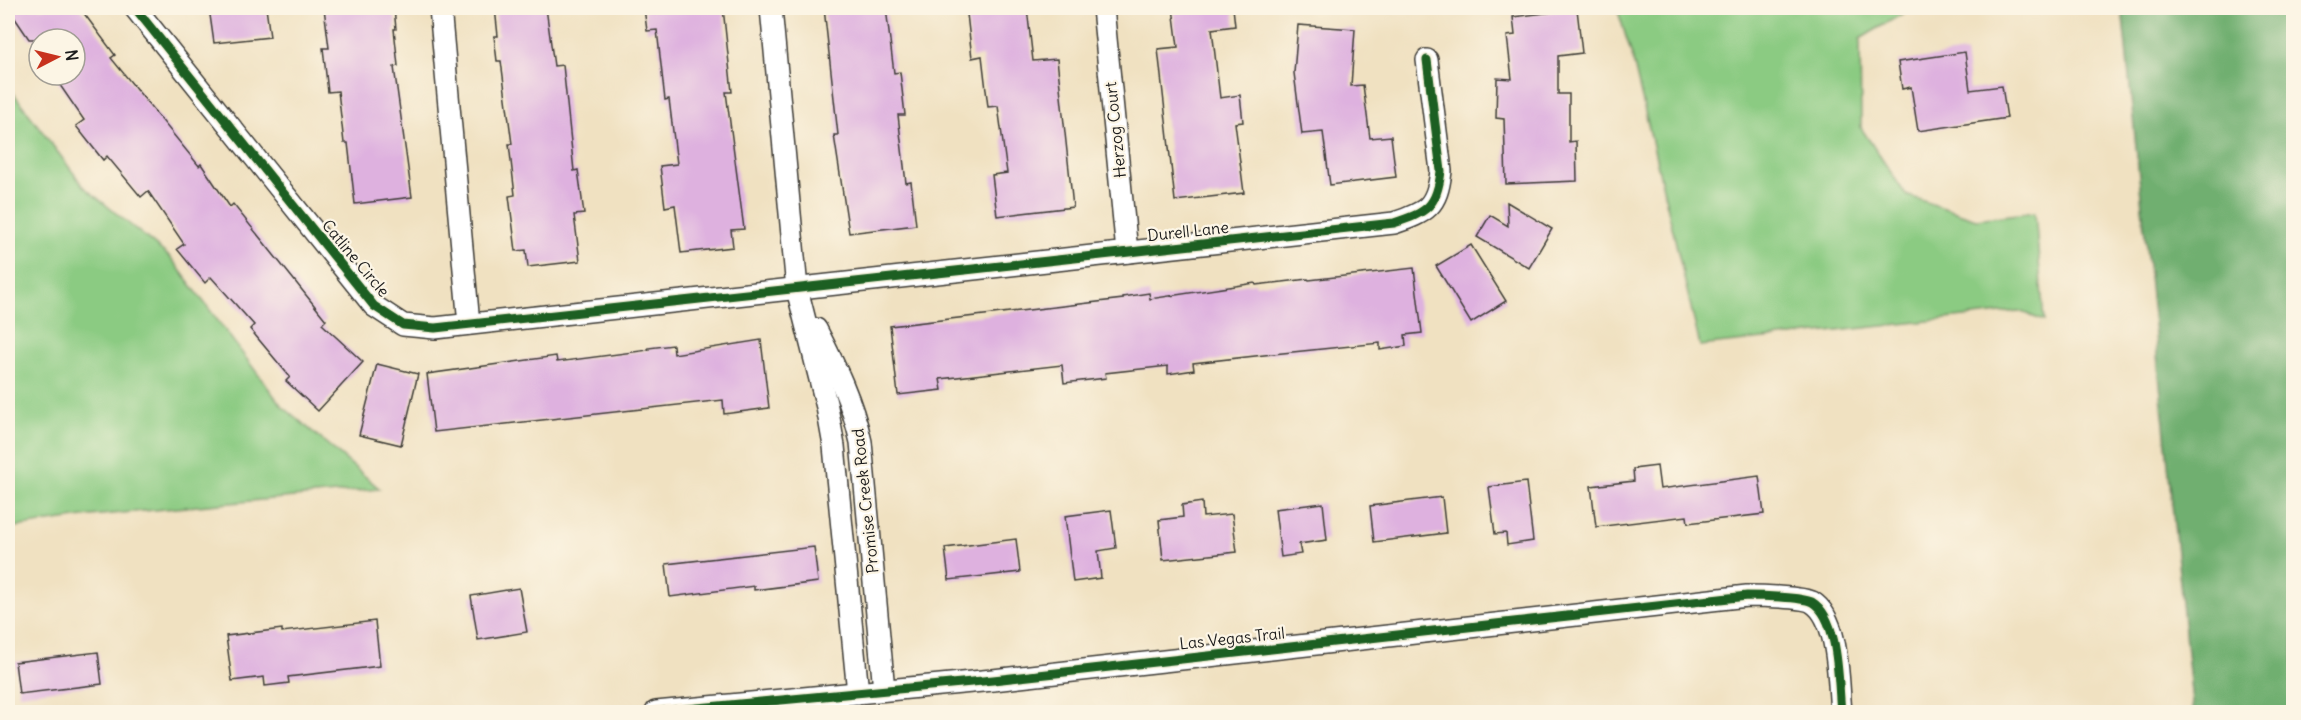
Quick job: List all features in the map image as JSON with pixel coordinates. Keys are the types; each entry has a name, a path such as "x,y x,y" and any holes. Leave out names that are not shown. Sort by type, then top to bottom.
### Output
{"street":[{"name":"Catline Circle","path":"135,8 374,306 404,325 435,328 796,289"},
{"path":"440,8 469,324"},
{"name":"Promise Creek Road","path":"771,8 796,289 828,407 834,446 858,693"},
{"name":"Herzog Court","path":"1103,8 1127,252"},
{"name":"Durell Lane","path":"796,289 1394,223 1420,215 1431,205 1437,194 1441,171 1427,60"},
{"name":"Promise Creek Road","path":"796,289 844,384 856,419 861,442 884,690"},
{"name":"Las Vegas Trail","path":"656,712 993,680 1747,596 1768,596 1812,602 1827,619 1834,644 1841,712"}],"green space":[{"path":"1617,8 1912,8 1860,39 1861,128 1906,195 1976,219 2035,212 2044,321 2019,311 1700,346 1632,56"},
{"path":"2122,8 2293,8 2293,712 2193,712"},
{"path":"8,86 84,187 171,258 281,405 380,489 90,516 8,528"}],"building":[{"path":"8,8 80,8 115,55 111,58 199,166 201,164 230,207 233,204 326,320 322,324 363,362 318,411 286,381 290,377 250,329 254,325 211,277 205,283 177,249 184,244 148,191 141,197 107,156 103,160 76,126 84,120 61,87 87,87 87,27 27,27 27,36"},
{"path":"209,8 266,8 270,37 214,43"},
{"path":"324,8 394,8 398,66 394,67 412,197 355,204 348,143 344,143 338,91 328,92 323,48 329,48"},
{"path":"495,8 546,8 554,66 563,65 574,171 578,170 584,214 574,215 580,261 528,267 526,250 516,251 509,196 515,195 509,144 512,144 501,61 497,61 494,36 498,36"},
{"path":"644,8 723,8 732,92 726,92 744,229 731,230 733,247 681,253 675,205 665,207 660,166 677,164 669,99 665,100 657,30 647,31"},
{"path":"824,8 886,8 894,73 900,72 905,115 898,115 906,183 911,182 916,225 849,233 834,135 838,135"},
{"path":"1027,8 1033,61 1057,59 1073,207 997,216 992,175 1007,173 998,106 988,107 982,56 972,58 967,14"},
{"path":"1173,8 1233,8 1235,26 1212,29 1220,98 1240,95 1243,122 1235,123 1244,193 1175,201 1158,49 1178,47"},
{"path":"1577,9 1582,53 1558,56 1558,94 1569,94 1569,142 1576,141 1577,181 1506,184 1504,119 1496,118 1497,78 1512,79 1507,36 1515,35 1513,17"},
{"path":"1298,25 1355,29 1351,86 1363,85 1370,138 1391,136 1396,177 1330,185 1323,132 1302,134 1294,73"},
{"path":"1965,52 1970,90 2002,86 2007,118 1918,131 1911,87 1902,89 1898,62"},
{"path":"1507,202 1552,229 1529,268 1477,237 1490,215 1508,226"},
{"path":"1471,245 1506,301 1471,323 1436,266"},
{"path":"1414,268 1422,333 1405,335 1406,346 1380,350 1380,343 1273,354 1193,363 1194,370 1168,374 1168,366 1105,373 1106,378 1064,383 1062,365 940,379 942,390 898,395 890,326 1123,299 1123,297 1149,293 1150,299 1255,283 1256,285 1309,280"},
{"path":"761,340 769,408 724,414 723,400 434,432 427,374 556,356 557,362 673,345 674,354"},
{"path":"377,364 418,374 401,445 359,435"},
{"path":"1657,466 1660,489 1759,476 1764,514 1688,523 1687,516 1596,527 1591,486 1634,481 1633,469"},
{"path":"1526,482 1533,541 1507,545 1506,533 1495,534 1489,487"},
{"path":"1442,497 1446,533 1374,542 1370,506"},
{"path":"1202,502 1203,517 1232,514 1237,552 1163,560 1159,520 1183,517 1182,505"},
{"path":"1323,503 1327,540 1299,544 1301,554 1281,557 1275,509"},
{"path":"1111,510 1116,548 1098,551 1101,578 1073,582 1065,516"},
{"path":"1016,539 1020,572 949,580 945,548"},
{"path":"814,547 818,582 754,590 754,586 670,597 666,564"},
{"path":"519,588 527,632 478,640 471,596"},
{"path":"375,621 380,666 288,677 289,683 265,686 264,677 232,681 226,636"},
{"path":"98,652 102,684 19,694 15,662"}],"cycle path":[{"path":"135,8 374,306 403,325 435,328 1394,223 1422,211 1437,193 1441,171 1427,60"},
{"path":"656,712 993,680 1747,596 1807,600 1821,610 1833,637 1841,712"}]}
